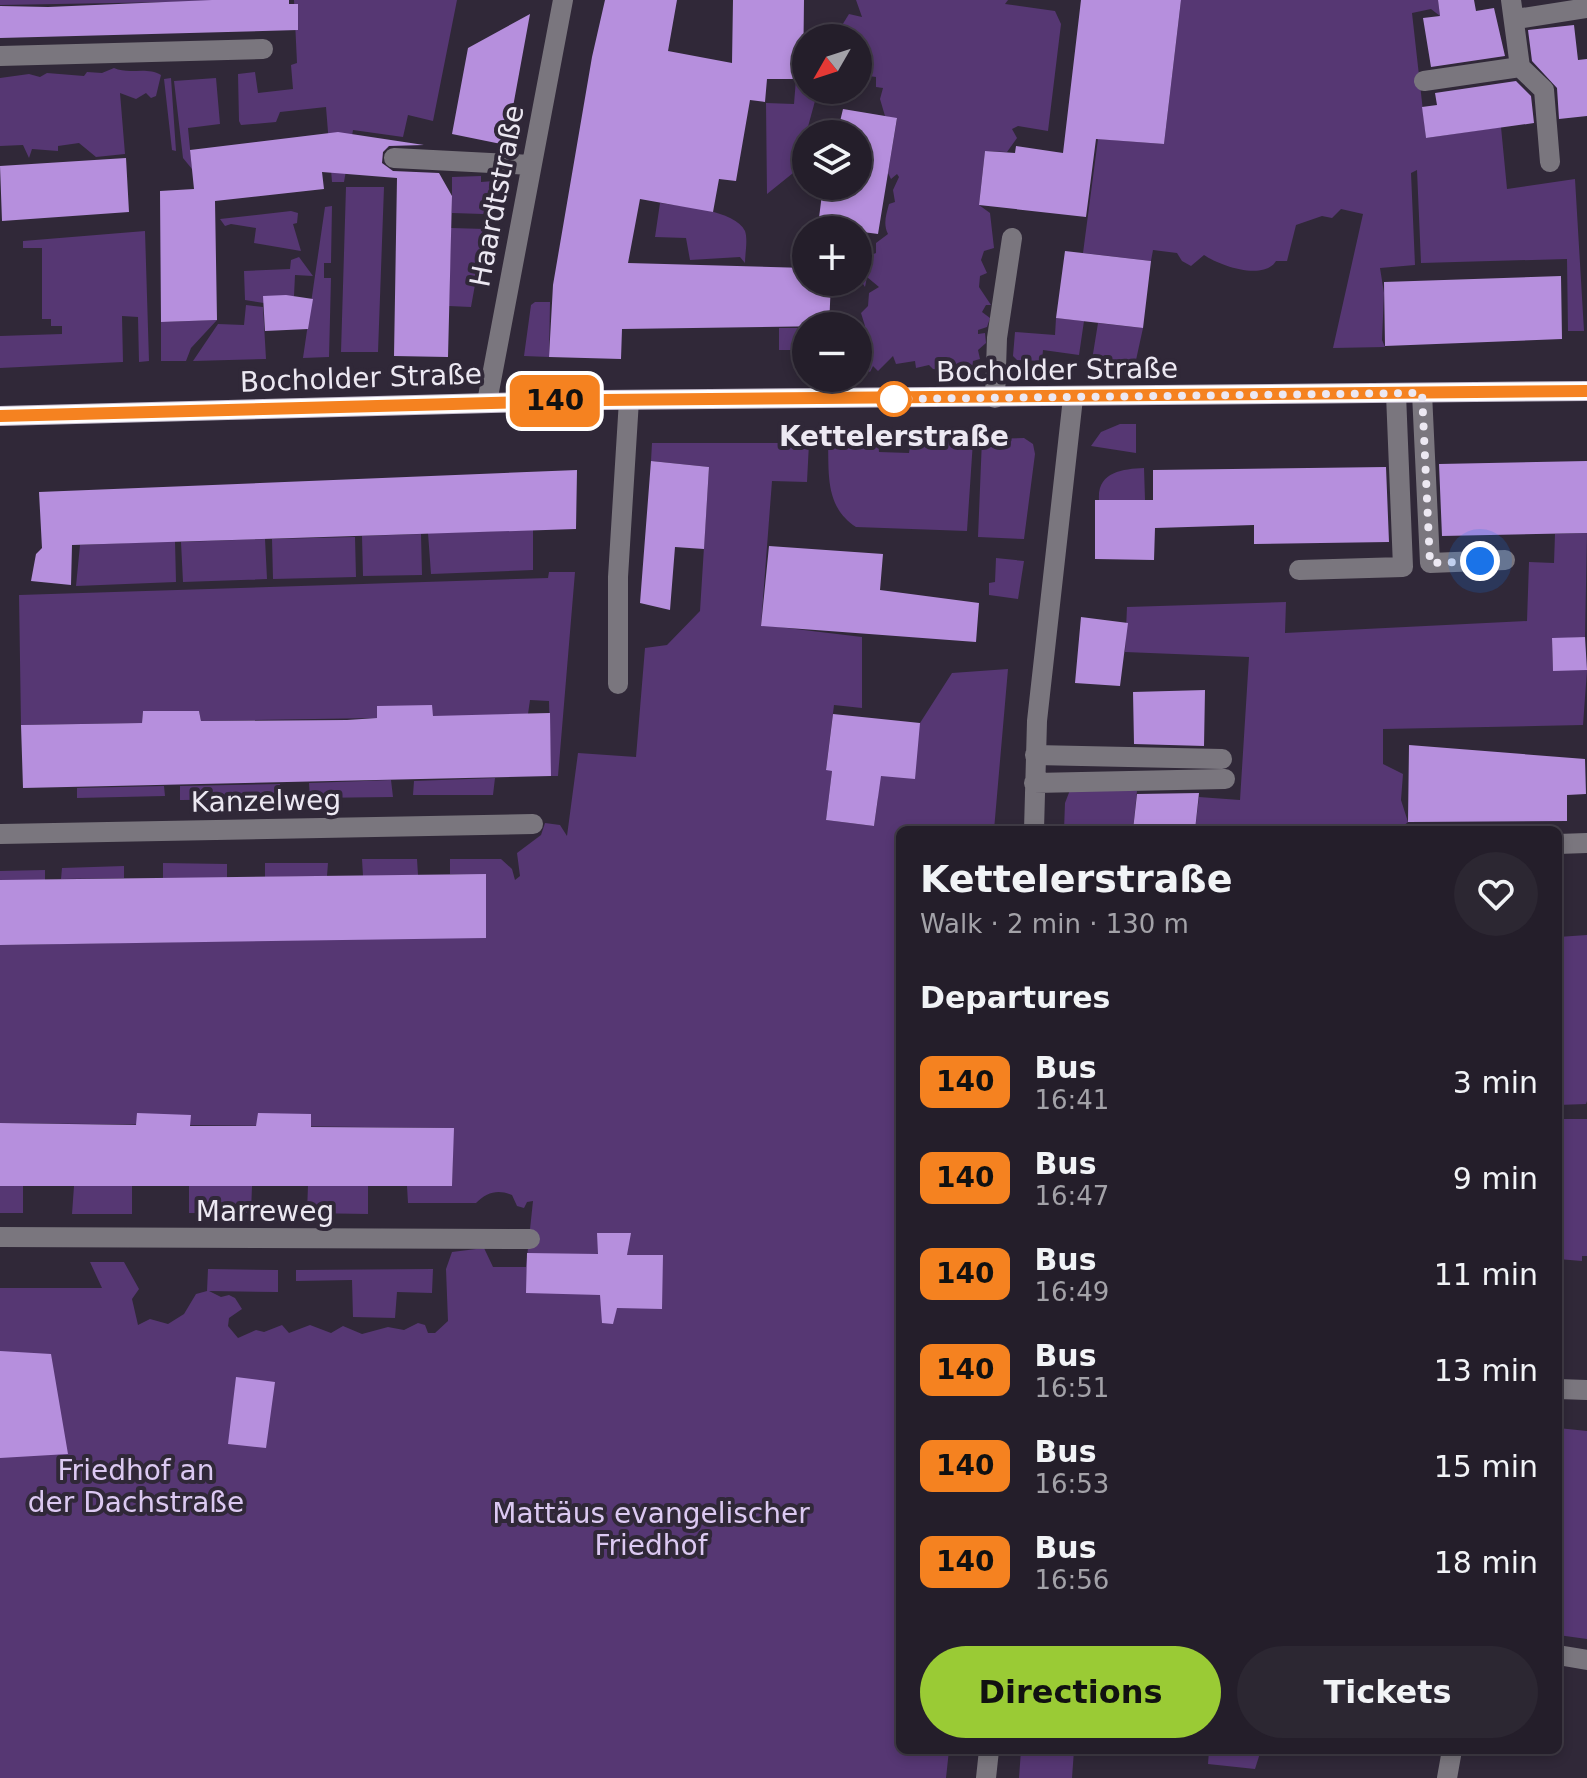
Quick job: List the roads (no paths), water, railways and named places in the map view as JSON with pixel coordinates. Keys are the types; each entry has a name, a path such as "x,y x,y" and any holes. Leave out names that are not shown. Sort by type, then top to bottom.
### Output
{"main road":[{"name":"Bocholder Straße","path":"0,416 487,402 1587,391"}],"street":[{"name":"Haardtstraße","path":"487,402 563,0"},
{"path":"1550,162 1544,90 1520,67 1513,10 1587,8"},
{"path":"0,56 263,49"},
{"path":"1424,81 1520,67"},
{"path":"394,158 531,165"},
{"path":"995,398 997,338 1012,238"},
{"path":"1422,393 1430,563 1505,560"},
{"path":"1299,570 1403,567 1396,394"},
{"path":"1034,826 1035,755 1073,398"},
{"path":"618,684 618,577 629,400"},
{"path":"1034,783 1224,769 1035,755"},
{"name":"Kanzelweg","path":"0,834 533,824"},
{"path":"1562,844 1587,843"},
{"name":"Marreweg","path":"0,1237 530,1239"},
{"path":"1562,1389 1587,1390"},
{"path":"1562,1656 1587,1660"},
{"path":"986,1778 989,1754"},
{"path":"1447,1778 1451,1754"}],"place":[{"name":"Kettelerstraße","path":"894,399"}],"park label":[{"name":"Friedhof an der Dachstraße","path":"136,1486"},
{"name":"Mattäus evangelischer Friedhof","path":"651,1529"}]}
